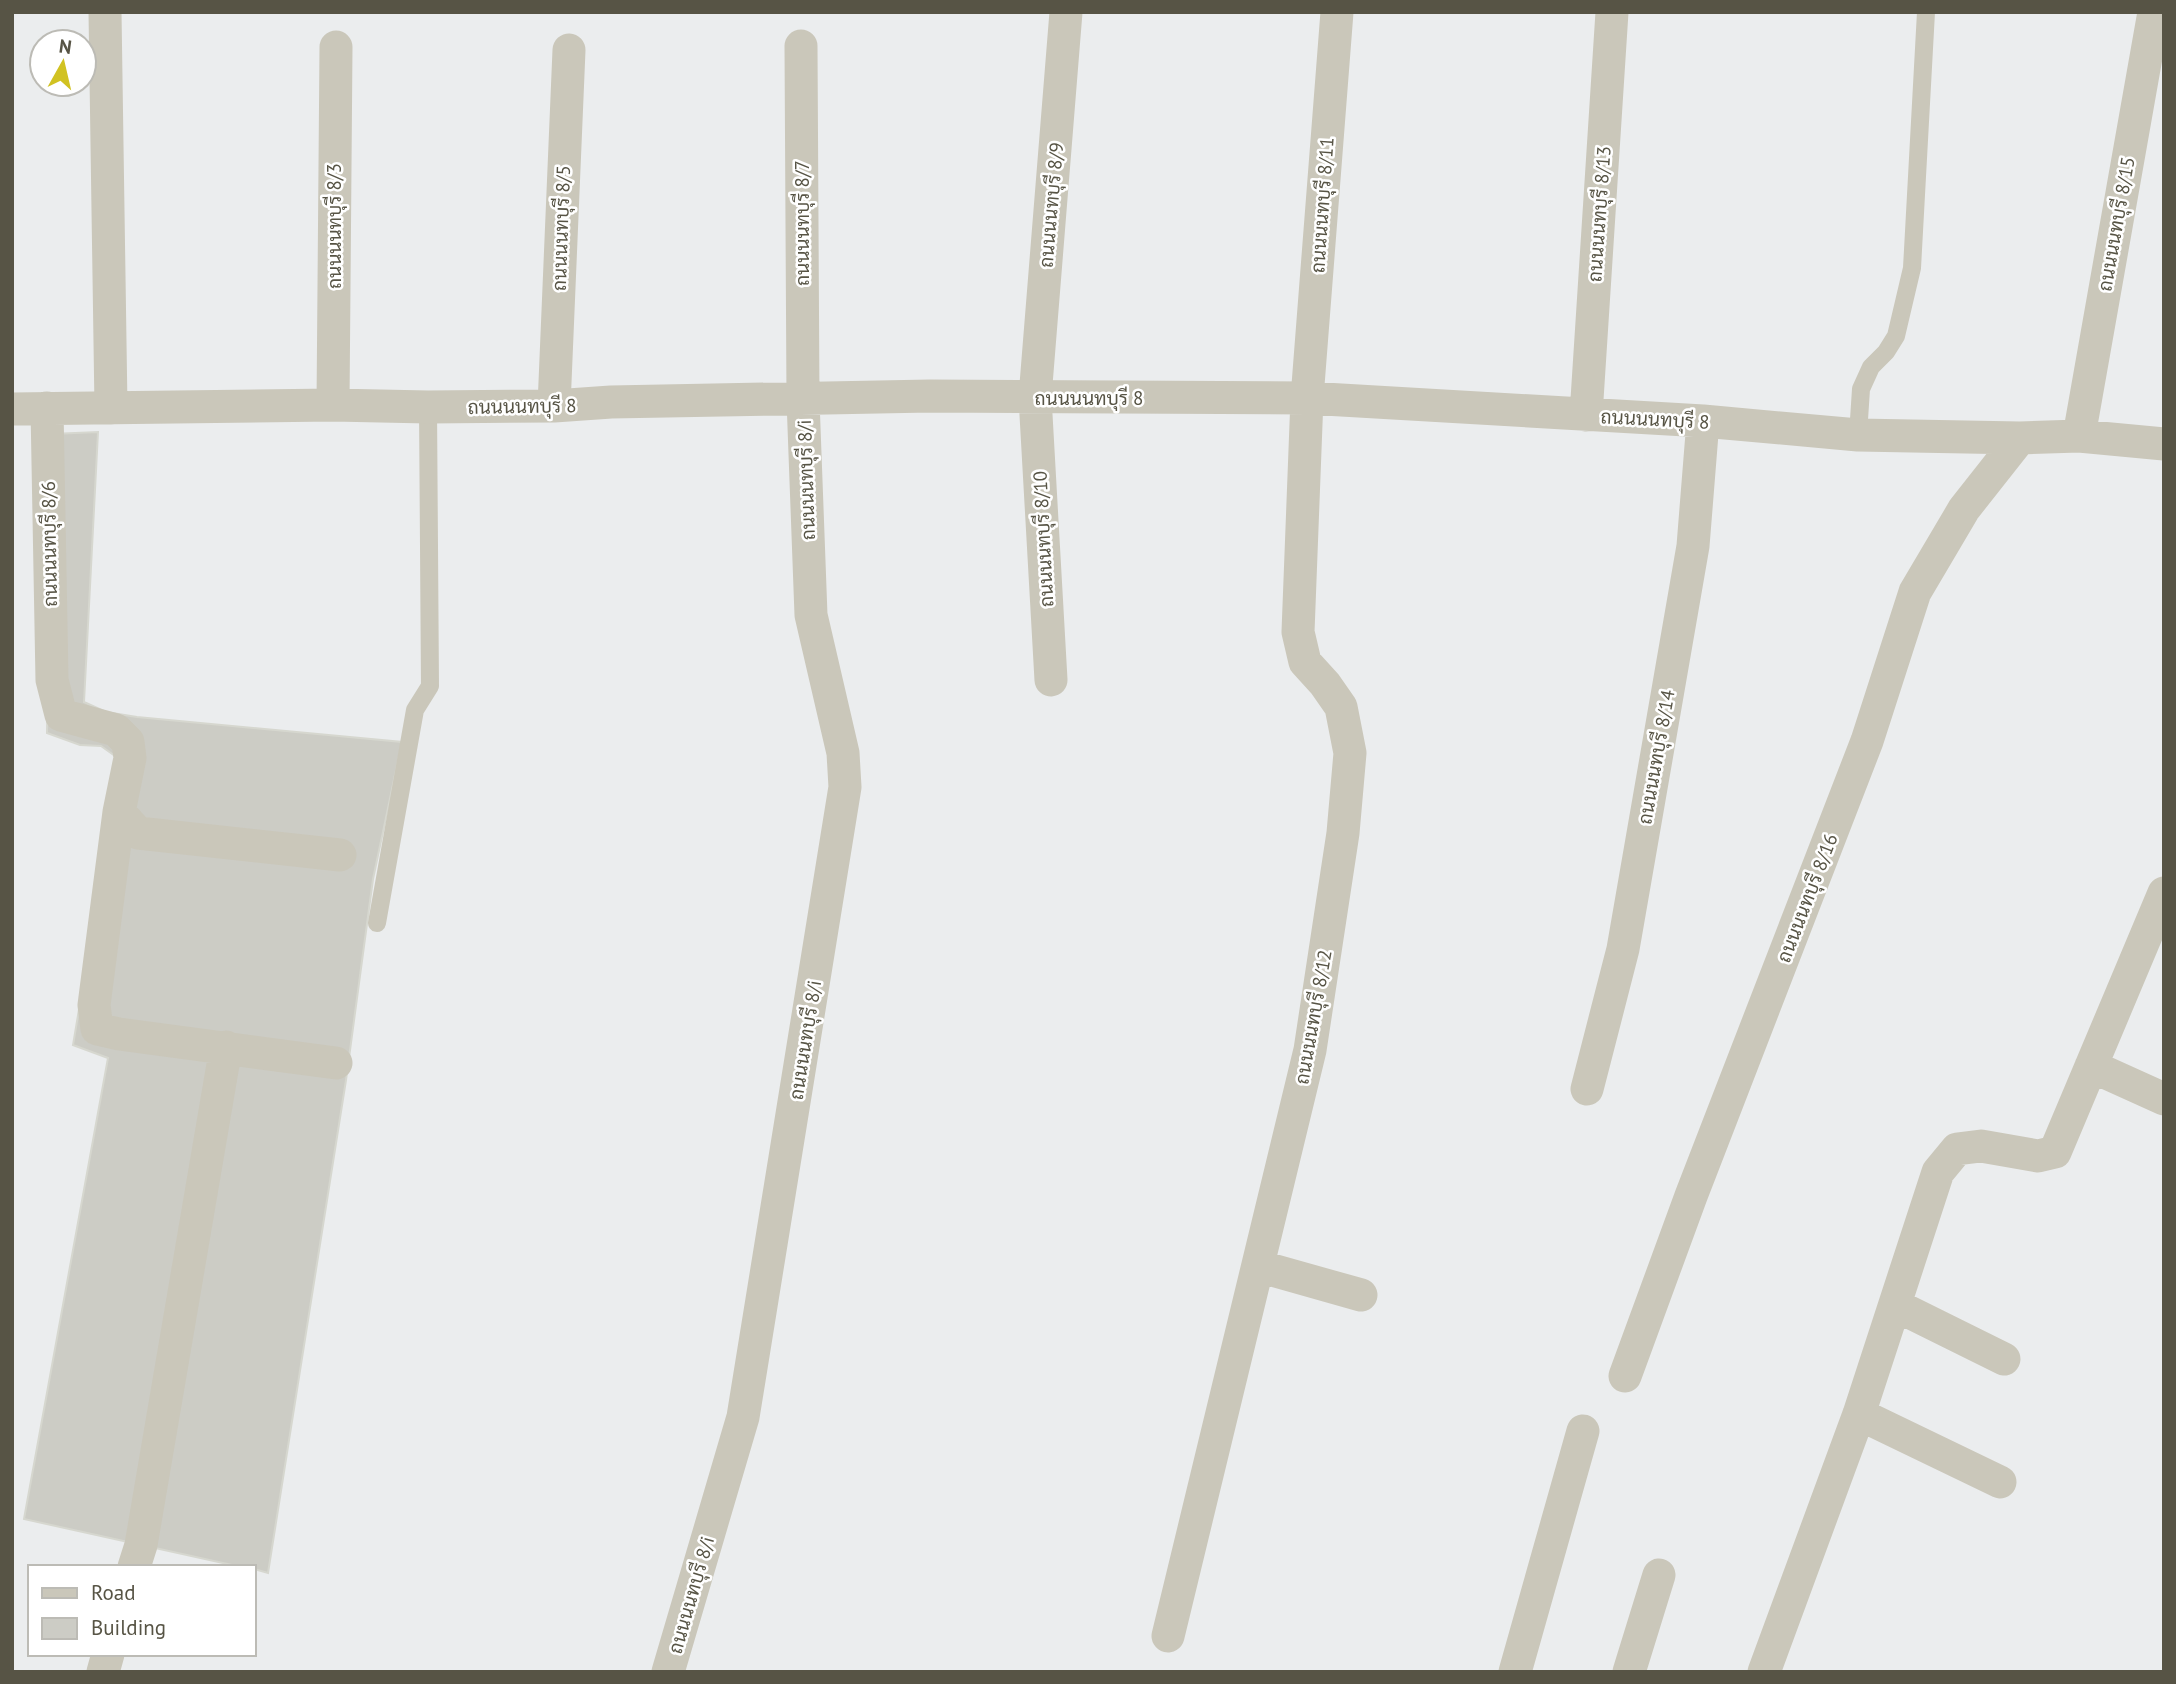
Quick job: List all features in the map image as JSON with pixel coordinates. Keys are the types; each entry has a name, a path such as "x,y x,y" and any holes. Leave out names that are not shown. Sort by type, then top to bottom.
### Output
{"street":[{"path":"105,12 111,408"},
{"name":"ถนนนนทบุรี 8/9","path":"1035,397 1066,12"},
{"name":"ถนนนนทบุรี 8/11","path":"1307,398 1337,12"},
{"name":"ถนนนนทบุรี 8/13","path":"1586,415 1612,12"},
{"name":"ถนนนนทบุรี 8/15","path":"2079,436 2154,12"},
{"name":"ถนนนนทบุรี 8/7","path":"801,46 803,400"},
{"name":"ถนนนนทบุรี 8/3","path":"333,405 336,47"},
{"name":"ถนนนนทบุรี 8/5","path":"554,406 569,50"},
{"name":"ถนนนนทบุรี 8","path":"12,409 333,405 554,406 611,402 929,396 1307,398 1703,421 1858,435 2020,438 2079,436 2164,444"},
{"name":"ถนนนนทบุรี 8/10","path":"1035,397 1051,680"},
{"name":"ถนนนนทบุรี 8/12","path":"1168,1636 1310,1050 1343,833 1350,753 1341,707 1305,662 1298,632 1307,398"},
{"name":"ถนนนนทบุรี 8/i","path":"668,1672 743,1417 845,787 843,753 811,615 803,400"},
{"name":"ถนนนนทบุรี 8/6","path":"47,408 52,680 61,715 116,730 128,742 130,758 119,812"},
{"name":"ถนนนนทบุรี 8/14","path":"1587,1089 1623,949 1693,546 1703,421"},
{"name":"ถนนนนทบุรี 8/16","path":"1625,1376 1691,1196 1867,741 1915,592 1964,509 2020,438"},
{"path":"119,812 138,833 340,855"},
{"path":"119,812 94,1005 97,1029 336,1063"},
{"path":"1764,1672 1859,1414 1938,1172 1957,1149 1981,1146 2038,1156 2055,1152 2164,893"},
{"path":"135,1565 141,1545 226,1047"},
{"path":"2091,1066 2164,1099"},
{"path":"1258,1266 1361,1295"},
{"path":"1895,1305 2004,1359"},
{"path":"1859,1414 2000,1482"},
{"path":"1514,1672 1583,1431"},
{"path":"1629,1672 1659,1576"}],"lane":[{"path":"1858,435 1861,389 1871,367 1896,337 1912,268 1926,12"},
{"path":"377,923 415,710 430,686 428,407"}],"building":[{"path":"98,432 84,702 106,712 137,717 402,742 373,879 346,1080 268,1573 256,1570 256,1565 232,1565 24,1519 108,1058 73,1045 119,772 115,756 101,746 80,745 47,733 52,434"}]}
